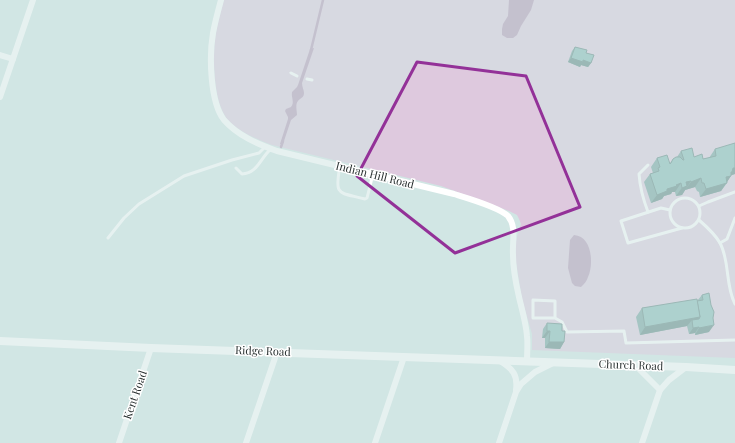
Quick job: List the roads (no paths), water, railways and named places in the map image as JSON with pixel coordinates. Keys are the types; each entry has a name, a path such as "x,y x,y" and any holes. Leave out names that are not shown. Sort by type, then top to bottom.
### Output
{"street":[{"path":"0,97 33,0"},
{"name":"Indian Hill Road","path":"221,0 211,50 213,88 215,100 219,110 230,126 249,139 268,148 461,196 494,208 507,216 511,221 513,228 513,255 516,283 526,327 527,361"},
{"path":"0,55 13,59"},
{"name":"Ridge Road","path":"0,341 151,348 527,361"},
{"name":"Kent Road","path":"119,443 151,348"},
{"path":"246,443 277,352"},
{"path":"375,443 404,357"},
{"path":"498,443 516,392 517,384 515,374 500,360"},
{"name":"Church Road","path":"527,361 735,370"},
{"path":"516,392 521,384 534,372 554,362"},
{"path":"634,365 660,390"},
{"path":"642,443 657,395 669,380 686,367"}],"lane":[{"path":"291,73 298,76"},
{"path":"307,79 312,80"},
{"path":"236,168 242,174 248,174 258,166 268,148"},
{"path":"108,238 124,218 139,204 184,176 232,160 259,153 268,148"},
{"path":"648,165 639,174 642,196 648,212"},
{"path":"340,166 337,182 338,190 346,195 365,199 367,198 373,174"},
{"path":"698,206 735,192"},
{"path":"670,210 661,208 622,220 628,242 682,228 692,227 699,220 700,210 696,203 689,198 681,198 674,202 670,210 671,220 678,227 682,228"},
{"path":"720,243 727,239 735,218"},
{"path":"699,220 715,235 724,252 730,288 735,304"},
{"path":"526,327 533,318 532,300 555,301 555,318"},
{"path":"522,309 532,309"},
{"path":"533,318 555,318 562,322 567,332 624,331 626,343 735,340"}],"waterway":[{"path":"311,50 323,0"},
{"path":"281,147 283,141"}]}
